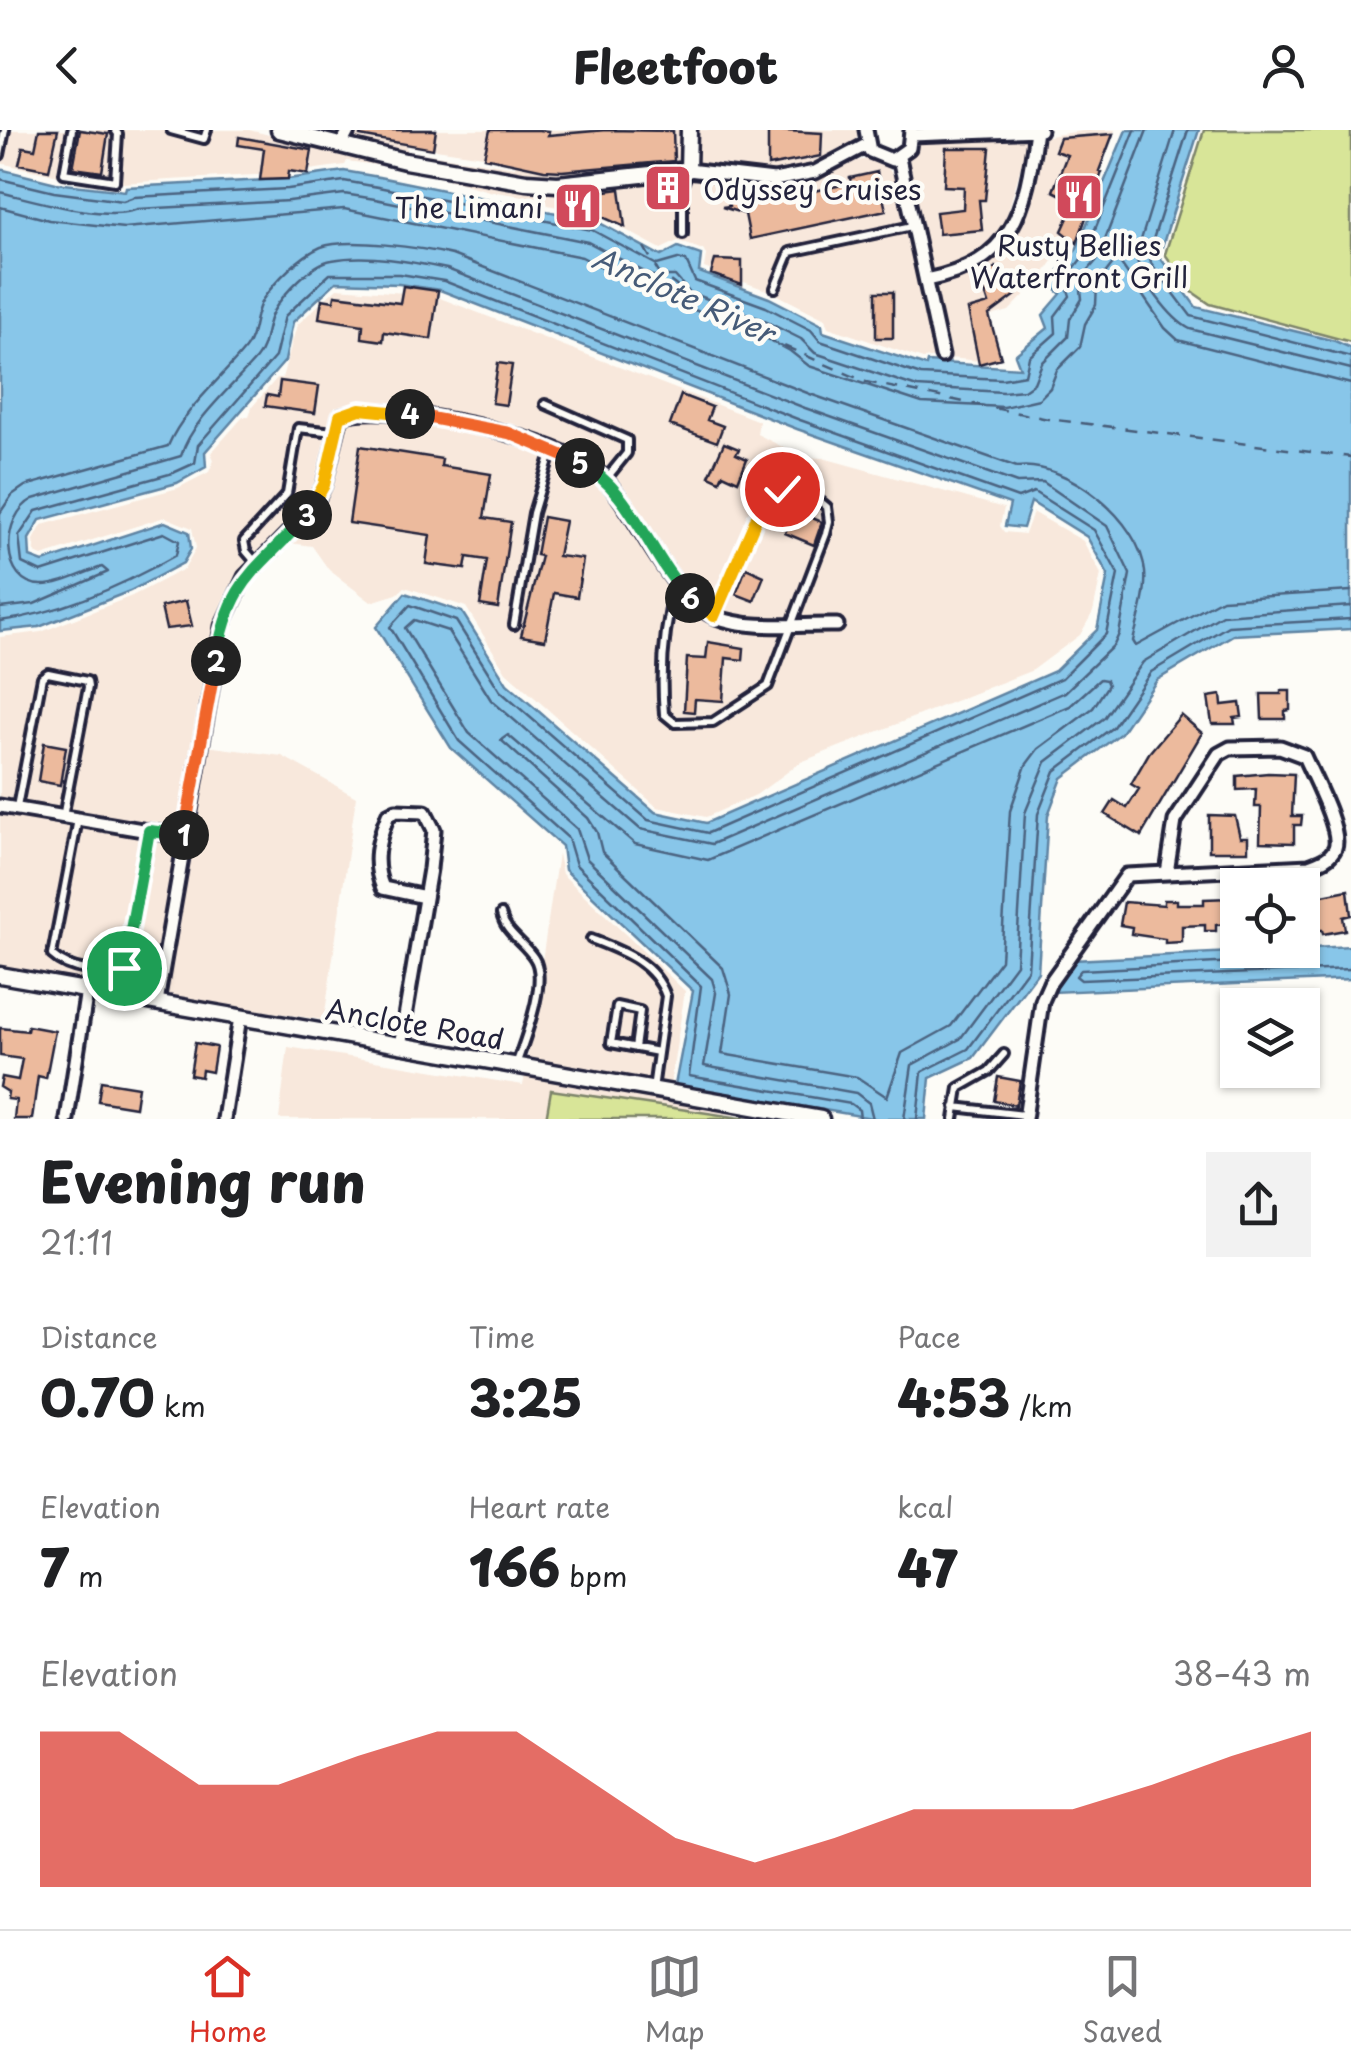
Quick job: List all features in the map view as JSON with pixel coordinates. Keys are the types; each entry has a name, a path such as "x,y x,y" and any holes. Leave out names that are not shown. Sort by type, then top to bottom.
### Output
{"street":[{"path":"278,130 421,164 558,184 688,170 757,181 776,180 815,172 866,144"},
{"path":"342,145 349,130"},
{"path":"688,170 689,130"},
{"path":"866,130 866,144 876,157 899,158 909,148 911,132 1038,130 1007,237 978,264 958,274 926,280"},
{"path":"899,158 942,356"},
{"path":"157,1002 222,626 232,599 258,565 314,508 324,485 340,416 360,409 379,410 509,433 552,450 598,472 686,596 714,616 748,624 837,624"},
{"path":"1026,1117 1042,1002 1070,954 1127,875 1309,866 1326,860 1336,846 1334,827 1304,756 1280,747 1230,748 1219,754 1176,820 1166,873"},
{"path":"0,806 184,838"},
{"path":"400,1046 425,897 434,830 426,812 396,811 388,815 377,842 377,874 382,888 425,897"},
{"name":"Anclote Road","path":"0,974 821,1119"},
{"path":"67,1119 87,990"},
{"path":"224,1119 240,1016"}],"lane":[{"path":"0,155 5,130"},
{"path":"72,130 64,173 115,181 115,130"},
{"path":"171,130 204,139 207,130"},
{"path":"683,234 682,184 688,170"},
{"path":"775,288 790,252 913,226"},
{"path":"546,404 627,440 628,454 605,480"},
{"path":"258,565 246,551 244,541 288,494 298,428 334,432"},
{"path":"514,625 534,512 552,450"},
{"path":"677,582 667,614 660,674 668,720 713,722 768,686 826,534 829,513 816,498 782,489 773,489 766,496 714,616"},
{"path":"16,808 42,677 48,673 86,681 64,816"},
{"path":"78,819 52,955 61,963 108,973 124,968 149,831"},
{"path":"501,914 509,932 535,959 539,970 530,1026 516,1066"},
{"path":"591,939 628,953 661,983 666,996 653,1090"},
{"path":"635,1048 640,1011 617,1006 612,1043 635,1048 658,1052"},
{"path":"954,1119 959,1088 990,1072 1004,1054"},
{"path":"955,1107 1026,1117"}],"shaded area":[{"path":"0,130 249,130 418,171 347,161 345,165 288,173 122,183 63,177 0,163"},
{"path":"356,130 407,130 404,143 408,151 515,167 516,161 409,145 413,130 682,130 683,164 558,177 527,175 351,140"},
{"path":"696,130 860,130 855,142 830,159 814,166 761,175 700,164 696,160"},
{"path":"1115,130 1101,163 1096,188 1080,223 1041,278 1009,311 987,317 999,359 991,362 949,358 933,285 980,271 1011,242 1039,159 1042,137"},
{"path":"1029,138 1002,233 989,249 956,267 931,272 906,161 918,141"},
{"path":"869,159 885,165 895,177 936,357 923,359 828,327 825,319 772,292 704,268 703,250 678,241 661,249 620,227 616,192 575,198 571,210 548,205 544,199 489,191 420,171 481,183 558,191 688,177 775,188 817,179 851,162"},
{"path":"337,288 432,295 759,421 757,434 802,457 823,458 1004,508 1000,526 1004,532 1025,534 1033,512 1083,541 1101,574 1093,612 1080,635 1033,670 801,762 756,795 706,817 657,807 506,672 466,607 405,587 397,594 371,602 329,570 312,546 290,543 318,513 329,488 345,422 361,416 379,417 507,439 595,478 681,600 710,622 748,631 843,631 844,619 749,617 716,610 691,590 601,466 510,426 380,403 358,403 335,413 309,504 241,572 224,598 179,830 0,799 0,637 41,632 132,596 184,569 196,548 192,528 165,517 42,556 35,553 34,540 42,525 178,488 209,472 214,460 211,453 243,417 249,417 252,407 277,378 282,378 297,325"},
{"path":"206,746 282,756 356,797 324,1020 164,996"},
{"path":"0,813 177,843 152,994 0,968"},
{"path":"558,854 562,874 685,991 670,1086 527,1061"},
{"path":"288,1047 523,1085 525,1075 781,1119 668,1109 551,1090 546,1119 279,1119"}],"green space":[{"path":"1204,130 1351,130 1351,342 1210,304 1191,291 1165,254"},
{"path":"551,1090 748,1119 546,1119"}],"water":[{"name":"Anclote River","path":"1126,130 1199,130 1159,256 1196,307 1351,348 1351,629 1233,635 1157,680 1121,733 1062,778 1048,815 1038,972 973,1058 930,1078 926,1119 878,1119 675,1085 693,991 565,870 562,846 451,748 376,627 405,593 462,612 507,684 655,812 706,823 1055,671 1097,630 1108,575 1087,537 1031,502 1023,528 1005,526 1010,504 797,429 440,290 336,282 293,322 285,361 205,452 206,467 177,483 40,520 29,539 30,557 43,562 165,522 189,532 191,549 183,563 130,591 39,627 0,631 0,169 56,183 125,191 126,187 288,179 344,171 379,177 596,221 661,256 678,247 701,255 699,272 769,298 822,325 823,332 926,366 927,362 1020,368 1015,355 1048,328 1043,315 1061,294 1048,283 1076,250"},
{"path":"1351,946 1351,979 1053,992 1073,960 1220,953 1220,968 1320,968 1320,948"}],"building":[{"path":"39,130 58,130 49,170 19,164 23,147 35,149"},
{"path":"80,130 108,134 102,172 73,168"},
{"path":"361,130 436,130 433,149 360,136"},
{"path":"490,130 539,130 549,131 548,135 606,130 673,131 674,161 544,170 484,157"},
{"path":"768,130 822,133 821,156 768,166"},
{"path":"1113,134 1077,243 1062,231 1075,202 1053,191 1067,155 1055,151 1060,138"},
{"path":"239,137 312,150 308,174 289,171 288,179 260,180 264,149 238,145"},
{"path":"946,148 990,148 985,200 979,200 982,230 939,234 936,212 963,209 964,187 944,186"},
{"path":"877,172 886,210 750,239 745,214 722,207 729,206 727,191 731,188 743,190 742,203 771,196 772,200 851,183 850,178"},
{"path":"620,189 625,227 596,214 573,210 576,195"},
{"path":"715,260 742,261 742,285 711,274"},
{"path":"996,267 1016,295 989,315 1001,358 979,364 968,310 989,304 980,278"},
{"path":"403,286 438,291 431,339 384,332 383,341 362,338 363,325 319,318 322,299 334,301 335,295 400,303"},
{"path":"876,292 893,292 893,338 876,338"},
{"path":"498,363 512,365 506,405 492,403"},
{"path":"280,381 319,386 315,413 265,406 267,395 278,397"},
{"path":"681,395 712,407 707,420 723,426 717,442 670,425"},
{"path":"724,443 739,449 736,454 747,459 738,481 723,474 720,481 709,476"},
{"path":"360,446 442,459 441,466 491,474 484,518 511,522 498,608 480,605 487,560 467,557 465,569 426,564 430,535 349,523"},
{"path":"795,511 822,522 814,545 785,533"},
{"path":"543,517 565,521 558,556 583,559 577,597 554,593 545,640 521,636 541,556 536,555"},
{"path":"746,568 764,576 754,601 736,594"},
{"path":"186,601 192,626 166,629 161,607"},
{"path":"708,642 744,648 743,660 726,658 723,701 695,699 694,712 684,711 687,658 706,659"},
{"path":"1290,691 1290,710 1285,711 1285,719 1262,719 1261,694"},
{"path":"1221,695 1222,705 1240,703 1242,717 1234,718 1235,724 1212,724 1208,697"},
{"path":"1181,715 1202,733 1141,836 1105,814 1114,800 1127,808 1139,789 1131,784 1149,753"},
{"path":"44,743 66,747 60,785 38,781"},
{"path":"1294,774 1292,816 1302,816 1301,825 1294,825 1294,843 1260,842 1261,807 1255,807 1256,789 1237,790 1237,776"},
{"path":"1209,815 1235,816 1240,837 1248,837 1248,851 1209,851"},
{"path":"1348,890 1351,915 1343,917 1345,930 1323,934 1320,930 1320,895"},
{"path":"1220,898 1220,925 1216,925 1216,931 1205,931 1205,925 1182,926 1182,942 1165,943 1165,939 1131,934 1132,927 1120,925 1124,902 1164,905 1164,900 1177,900 1177,904 1204,904 1204,899"},
{"path":"28,1026 55,1031 46,1078 38,1076 32,1119 14,1119 16,1100 7,1099 8,1092 0,1087 2,1077 18,1080 22,1059 0,1056 0,1028 27,1031"},
{"path":"195,1043 216,1047 212,1072 202,1070 201,1077 190,1075"},
{"path":"998,1077 1020,1081 1016,1105 994,1101"},
{"path":"101,1081 138,1087 135,1107 98,1101"}],"ferry route":[{"path":"644,247 659,273 718,317 866,382 1048,419 1351,457"}],"place":[{"name":"Odyssey Cruises","path":"668,188"},
{"name":"Rusty Bellies Waterfront Grill","path":"1079,197"},
{"name":"The Limani","path":"578,206"}],"route":[{"path":"124,968 149,831 184,838 222,626 232,599 245,578 314,508 324,485 340,416 360,409 379,410 509,433 598,472 620,497 686,596 714,616 766,496 773,489 782,489"}]}
